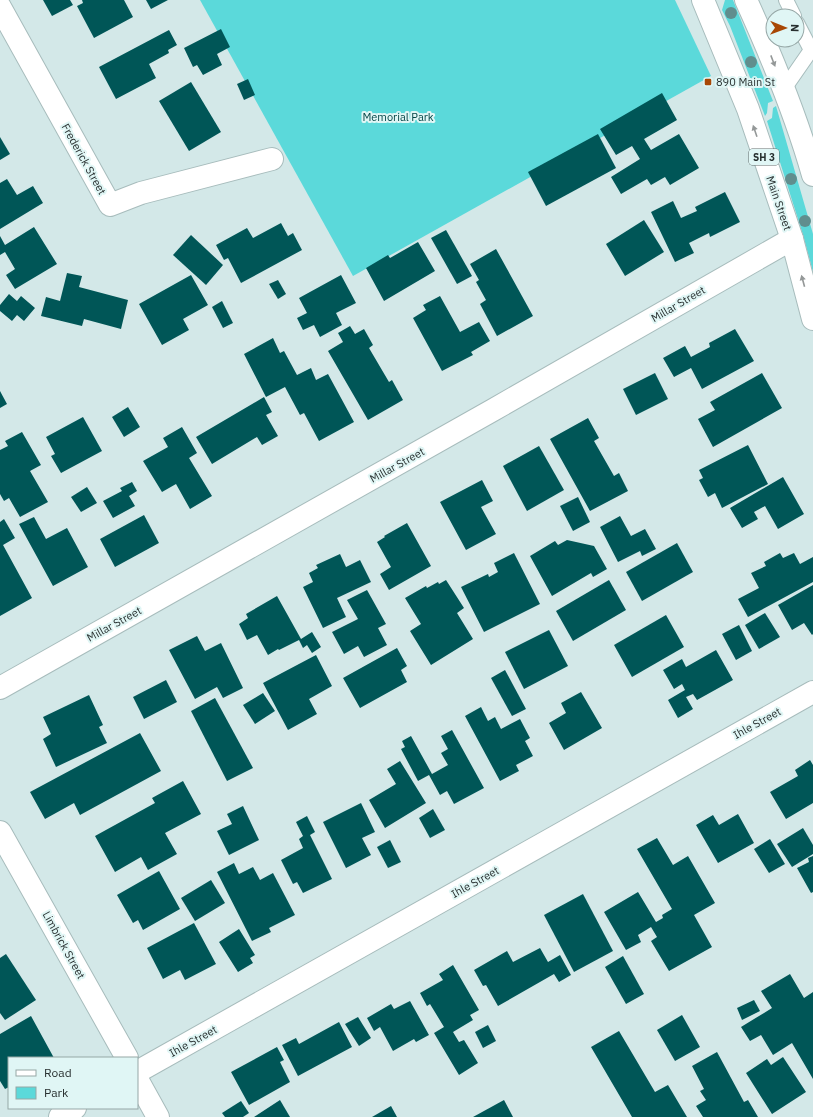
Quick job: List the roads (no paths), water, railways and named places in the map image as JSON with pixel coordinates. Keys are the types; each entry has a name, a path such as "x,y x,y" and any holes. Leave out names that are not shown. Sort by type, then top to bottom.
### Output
{"main road":[{"name":"Main Street","path":"703,0 748,109 792,239 813,319"},
{"path":"746,0 770,52 802,136 812,169"},
{"name":"Frederick Street","path":"0,7 110,205 142,193 272,159"},
{"name":"Millar Street","path":"0,688 507,403 792,239"},
{"name":"Ihle Street","path":"138,1071 813,692"},
{"name":"Limbrick Street","path":"0,832 126,1057"},
{"path":"138,1081 158,1117"},
{"path":"60,1117 73,1109"}],"lane":[{"path":"784,89 811,50 805,38"}],"place":[{"name":"890 Main St","path":"708,82"}],"park label":[{"name":"Memorial Park","path":"398,117"}]}
